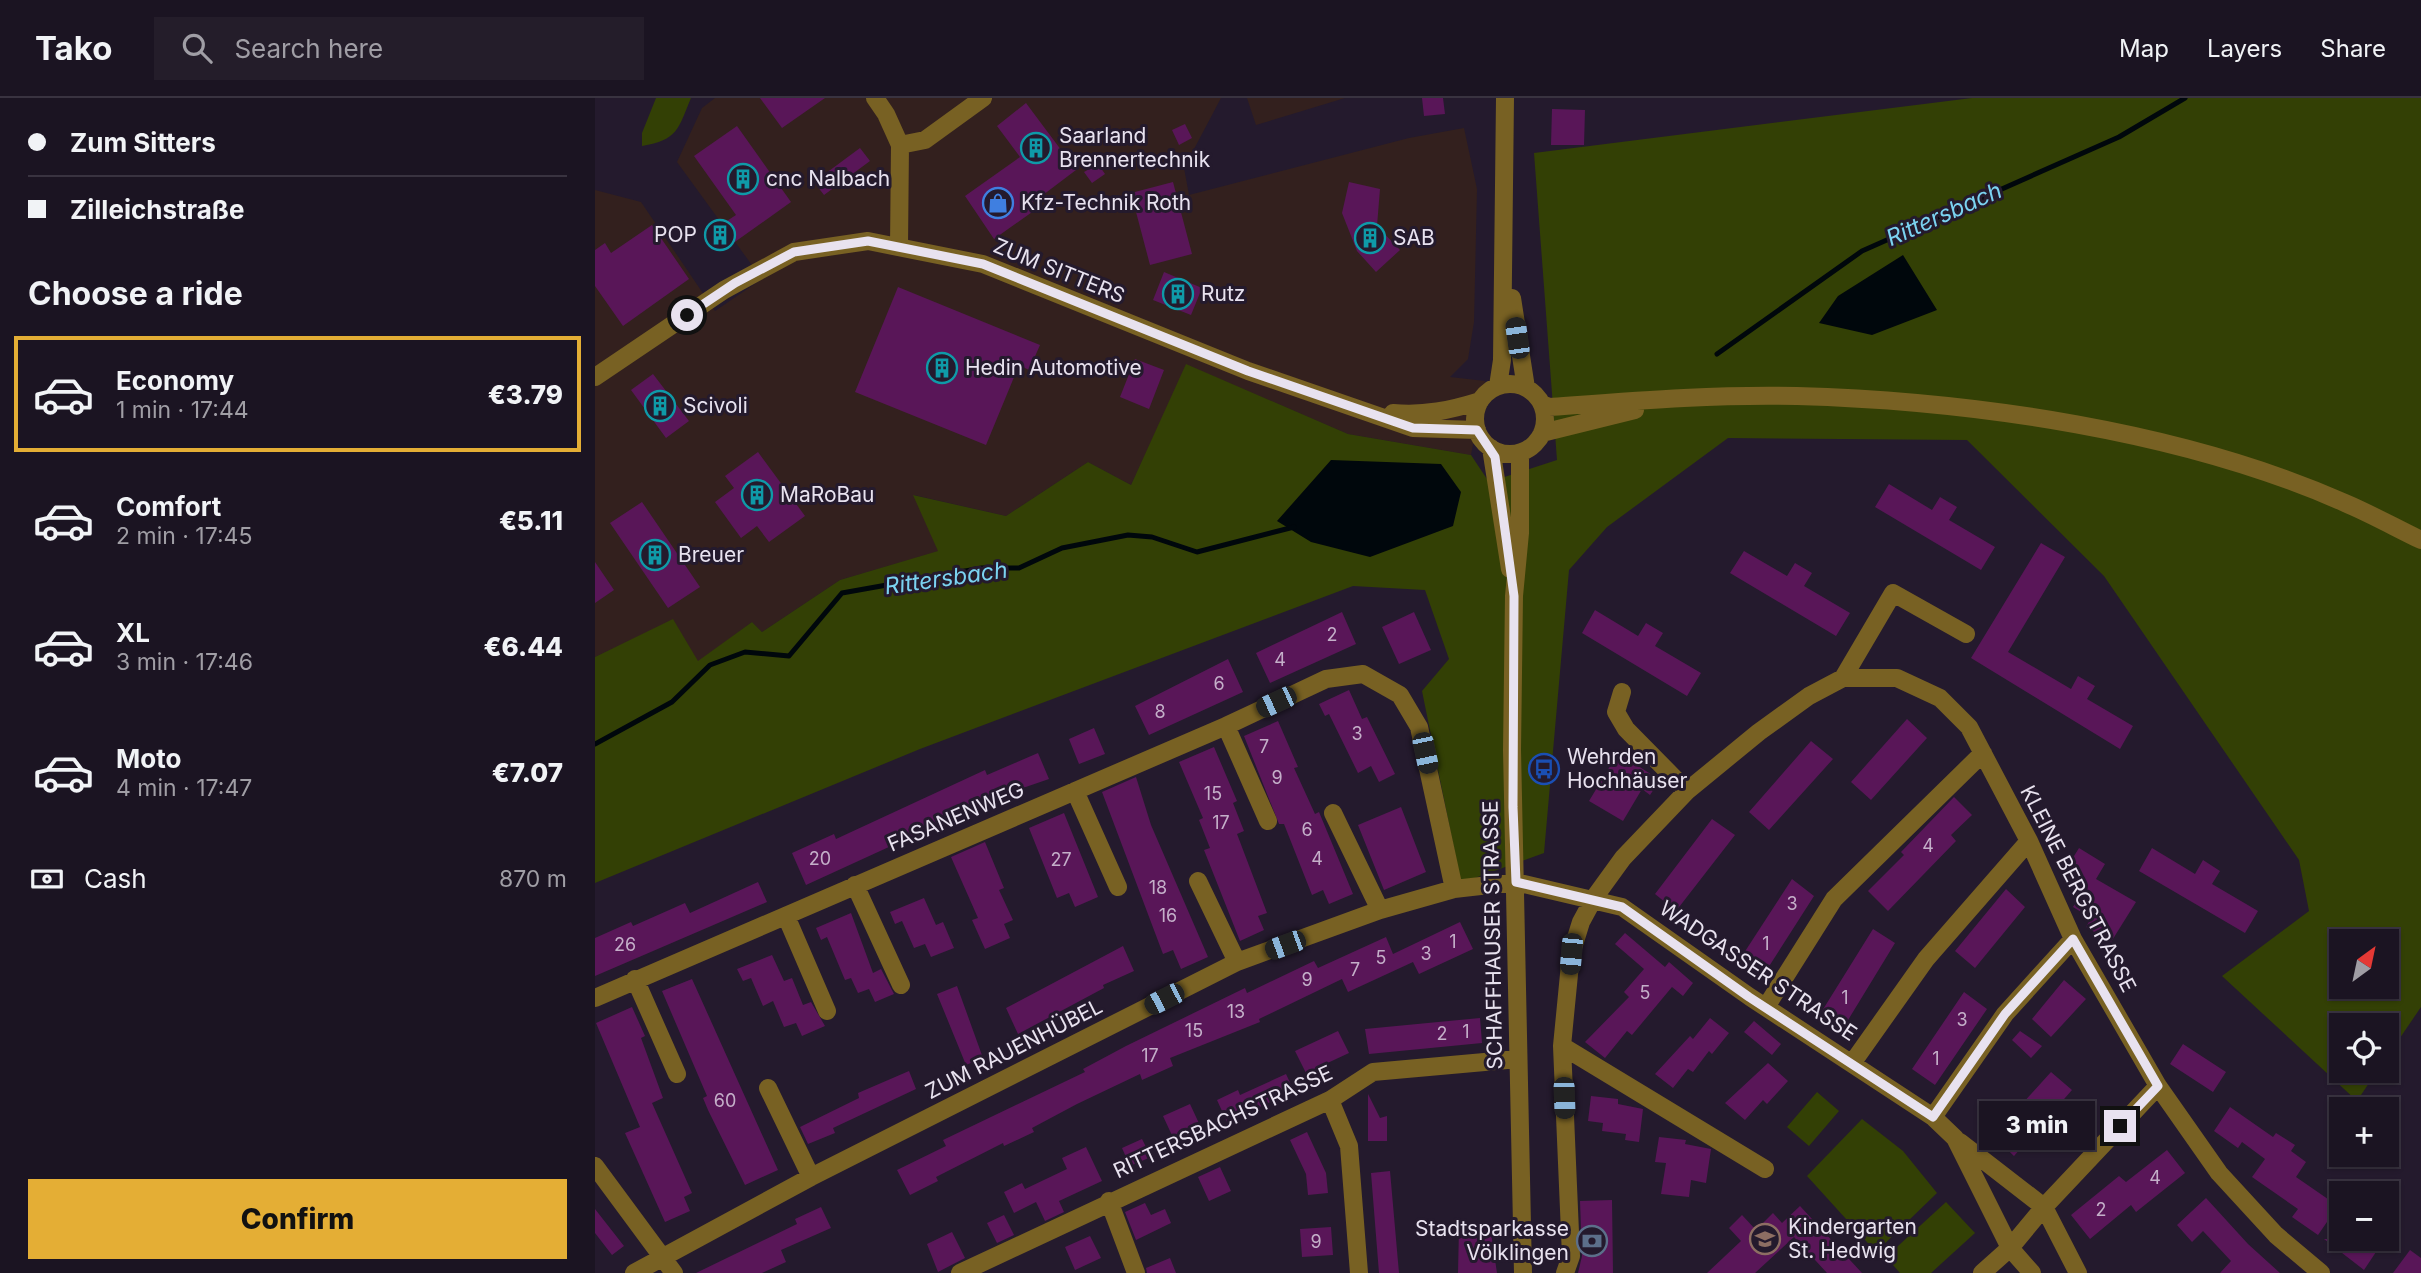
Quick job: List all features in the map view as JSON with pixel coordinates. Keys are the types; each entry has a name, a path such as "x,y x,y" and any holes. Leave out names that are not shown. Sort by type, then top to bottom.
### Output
{"street":[{"path":"875,98 900,145 899,246"},
{"path":"900,145 925,140 983,98"},
{"path":"1498,386 1502,360 1505,98"},
{"name":"ZUM SITTERS","path":"595,377 724,290 794,252 868,241 983,264 1248,371 1413,428 1477,430"},
{"path":"1504,247 1526,388"},
{"path":"1542,404 1545,424 1542,433 1537,442 1520,453 1500,452 1491,448 1477,430 1476,410 1480,401 1498,386 1517,384 1549,407 1795,396 1892,401 2115,431 2239,465 2343,502 2421,540"},
{"path":"1542,433 1680,400"},
{"name":"ZUM SITTERS","path":"1362,410 1415,415 1448,411 1480,401"},
{"name":"SCHAFFHAUSER STRASSE","path":"1491,448 1514,596"},
{"name":"SCHAFFHAUSER STRASSE","path":"1520,453 1520,533 1514,596 1513,761 1524,1273"},
{"path":"1843,678 1893,593 1966,634"},
{"name":"FASANENWEG","path":"595,998 1226,726 1326,678 1363,674 1400,695 1419,727 1454,889"},
{"name":"KLEINE BERGSTRASSE","path":"1562,1046 1571,954 1581,922 1594,898 1623,858 1687,791 1768,725 1809,696 1843,678 1897,678 1940,698 1969,727 2029,841 2073,939 2158,1086 2219,1174 2276,1235 2321,1273"},
{"path":"1622,692 1616,712 1626,729 1687,791"},
{"path":"1226,726 1268,821"},
{"path":"1766,1007 1834,899 1983,753"},
{"path":"1075,791 1118,887"},
{"path":"1333,813 1380,910"},
{"path":"1853,1062 1926,959 2029,841"},
{"path":"1198,881 1237,962"},
{"name":"ZUM RAUENHÜBEL","path":"634,1273 811,1177 1237,962 1380,910 1454,889 1516,882"},
{"name":"WADGASSER STRASSE","path":"1516,882 1594,898 1622,907 1766,1007 1933,1117 1955,1138 2044,1207 2078,1273"},
{"path":"855,885 901,985"},
{"path":"786,916 827,1012"},
{"path":"1933,1117 2005,1014 2073,939"},
{"path":"635,979 677,1074"},
{"path":"1562,1046 1765,1169"},
{"path":"1562,1046 1568,1264"},
{"name":"RITTERSBACHSTRASSE","path":"960,1273 1109,1201 1330,1100 1373,1072 1518,1059"},
{"path":"1982,1273 2010,1248 2044,1207 2158,1086"},
{"path":"768,1088 811,1177"},
{"path":"1330,1100 1349,1146 1359,1273"},
{"name":"WADGASSER STRASSE","path":"1955,1138 2010,1248 2032,1273"},
{"path":"595,1166 674,1273"},
{"path":"1109,1201 1136,1273"}],"shaded area":[{"path":"715,98 1221,98 1184,168 1189,195 1409,138 1464,128 1477,189 1474,322 1468,359 1450,377 1485,381 1471,455 1348,434 1187,365 1131,485 1088,462 1006,516 914,495 939,551 840,580 762,632 752,622 698,662 673,620 595,657 595,190 641,202 715,311 762,279 677,162 702,108"},
{"path":"1247,98 1345,98 1256,125"},
{"path":"1903,255 1937,310 1872,335 1819,323 1838,296"},
{"path":"1331,460 1441,464 1461,492 1453,526 1370,557 1311,542 1277,521"}],"green space":[{"path":"656,98 691,98 683,118 670,136 642,146 642,133"},
{"path":"1972,98 2421,98 2421,1007 2399,1039 2399,1013 2329,1013 2329,1075 2222,976 2309,911 2299,860 2104,576 1967,440 1728,438 1607,527 1569,570 1544,853 1461,883 1422,691 1449,659 1425,590 1353,586 920,749 595,883 595,657 673,619 698,661 752,622 762,632 840,580 938,551 913,495 1006,516 1088,462 1131,485 1186,364 1348,434 1471,455 1489,482 1557,460 1534,153"},
{"path":"2338,1083 2369,1083 2360,1097 2353,1097"},
{"path":"1817,1092 1839,1111 1809,1146 1787,1127"},
{"path":"1862,1119 1903,1151 1937,1193 1876,1252 1807,1176"},
{"path":"1946,1202 1975,1233 1931,1273 1900,1273 1886,1257"}],"building":[{"path":"760,98 825,98 782,128"},
{"path":"1422,98 1443,98 1445,114 1424,116"},
{"path":"1026,103 1076,170 1031,204 1035,210 994,239 965,196 1020,157 997,126"},
{"path":"1552,109 1585,110 1584,145 1551,145"},
{"path":"1185,124 1192,138 1179,145 1172,130"},
{"name":"cnc Nalbach","path":"737,126 791,202 725,249 713,230 736,215 694,156"},
{"path":"860,148 870,161 824,195 814,182"},
{"path":"1098,164 1105,174 1092,183 1084,172"},
{"path":"1173,182 1192,254 1150,265 1131,193"},
{"name":"SAB","path":"1349,182 1380,189 1377,226 1400,250 1376,272 1357,251 1342,213"},
{"path":"652,225 689,279 623,326 595,286 595,250 605,243 611,253"},
{"name":"Rutz","path":"1164,272 1202,288 1191,315 1153,300"},
{"name":"Hedin Automotive","path":"898,287 1040,345 1029,370 1019,365 986,445 855,392"},
{"path":"1135,359 1164,370 1149,409 1120,397"},
{"name":"Scivoli","path":"653,374 689,421 666,438 631,390"},
{"name":"MaRoBau","path":"758,452 805,516 769,542 757,526 741,538 715,502 734,488 725,476"},
{"path":"1889,484 1932,510 1940,497 1957,507 1949,520 1995,547 1981,570 1875,507"},
{"name":"Breuer","path":"642,502 700,587 668,608 610,523"},
{"path":"2041,543 2065,557 2008,652 2071,689 2078,676 2095,686 2087,699 2133,726 2120,749 1971,658"},
{"path":"1744,551 1787,576 1795,563 1812,573 1804,586 1850,613 1836,636 1730,573"},
{"path":"595,562 614,590 595,603"},
{"path":"1595,610 1638,636 1646,623 1663,633 1655,646 1701,673 1687,696 1582,633"},
{"path":"1342,612 1356,644 1270,683 1256,653"},
{"path":"1414,612 1431,650 1399,664 1382,627"},
{"path":"1228,659 1243,692 1149,735 1135,706"},
{"path":"1349,690 1362,719 1367,717 1395,774 1379,782 1371,766 1358,773 1329,714 1325,716 1319,704"},
{"path":"1907,719 1927,738 1871,800 1851,782"},
{"path":"1278,721 1298,767 1294,768 1315,814 1319,812 1353,894 1329,904 1323,890 1312,895 1284,824 1279,824 1244,736"},
{"path":"1094,728 1105,754 1079,764 1069,739"},
{"path":"1811,741 1833,759 1769,830 1749,812"},
{"path":"1214,747 1237,801 1233,803 1244,831 1237,834 1267,913 1258,916 1264,930 1240,941 1204,850 1210,848 1199,820 1203,818 1179,762"},
{"path":"1038,753 1049,779 1017,790 965,816 963,813 806,885 792,853 834,834 836,839 985,770 987,775"},
{"path":"1618,753 1660,780 1650,795 1642,789 1623,821 1589,801"},
{"path":"1136,777 1151,825 1208,957 1181,969 1173,950 1163,954 1102,792"},
{"path":"1954,797 1972,815 1951,835 1956,841 1888,911 1868,891 1904,855 1901,852"},
{"path":"1401,807 1426,872 1384,890 1358,825"},
{"path":"1064,813 1098,897 1075,907 1069,893 1057,898 1029,828"},
{"path":"1712,819 1735,835 1676,911 1655,894"},
{"path":"985,842 1004,888 999,890 1013,920 1004,924 1010,938 985,949 972,920 978,918 951,857"},
{"path":"2079,848 2105,864 2096,879 2136,902 2111,942 2086,927 2091,918 2073,907 2083,891 2061,877"},
{"path":"2152,848 2195,874 2203,860 2220,871 2212,884 2258,911 2245,933 2139,871"},
{"path":"1792,879 1814,896 1766,971 1742,956"},
{"path":"758,882 767,902 595,976 595,938 631,922 633,926 685,903 690,913"},
{"path":"2006,889 2025,907 1975,968 1955,951"},
{"path":"924,898 936,925 943,922 954,948 931,957 925,944 914,948 902,921 895,924 890,912"},
{"path":"851,913 873,973 881,969 894,994 875,1002 869,989 858,993 851,978 845,980 827,937 821,940 816,928"},
{"path":"1460,922 1473,949 1419,974 1413,962 1348,992 1342,979 1259,1019 1260,1022 1170,1058 1173,1066 1142,1080 1140,1074 1077,1104 1032,1128 1034,1132 1004,1146 1003,1143 936,1177 938,1181 910,1195 897,1170 946,1146 943,1140 1085,1072 1083,1069 1126,1046 1245,988 1247,993 1314,961 1318,968 1386,937 1393,954"},
{"path":"1873,929 1895,943 1845,1025 1822,1011"},
{"path":"1625,933 1665,967 1669,962 1693,983 1683,996 1672,987 1632,1035 1627,1031 1605,1058 1585,1042 1629,997 1624,992 1644,969 1615,944"},
{"path":"1123,946 1134,971 1103,985 1104,988 1018,1034 1006,1008"},
{"path":"772,955 784,981 792,978 803,1005 811,1002 825,1026 802,1036 796,1023 784,1027 773,1001 763,1006 751,978 743,981 737,969"},
{"path":"692,979 778,1170 745,1185 708,1110 703,1098 707,1096 662,991"},
{"path":"2064,980 2086,999 2051,1037 2032,1019"},
{"path":"957,986 983,1058 966,1065 937,994"},
{"path":"1964,992 1987,1009 1935,1085 1912,1069"},
{"path":"632,1007 645,1036 641,1038 663,1098 652,1103 692,1193 684,1197 690,1211 665,1222 625,1133 640,1127 596,1023"},
{"path":"1480,1018 1482,1043 1369,1054 1365,1029"},
{"path":"1710,1018 1729,1033 1712,1054 1709,1051 1693,1072 1688,1069 1673,1088 1655,1074 1690,1036 1693,1039"},
{"path":"1754,1021 1781,1044 1772,1055 1744,1032"},
{"path":"1338,1031 1349,1053 1306,1073 1295,1051"},
{"path":"2020,1031 2042,1046 2031,1058 2012,1040"},
{"path":"2183,1044 2226,1072 2213,1092 2170,1064"},
{"path":"1768,1063 1788,1081 1767,1104 1763,1100 1745,1120 1725,1103"},
{"path":"909,1071 916,1089 833,1128 835,1133 808,1144 800,1127 859,1098 858,1093"},
{"path":"2051,1072 2072,1090 2014,1156 1993,1136"},
{"path":"1286,1074 1294,1091 1227,1122 1217,1100 1238,1090 1240,1095"},
{"path":"1368,1094 1380,1118 1387,1116 1387,1141 1368,1141"},
{"path":"1591,1096 1618,1099 1618,1104 1643,1109 1639,1142 1625,1140 1626,1134 1602,1131 1603,1123 1588,1121"},
{"path":"1190,1104 1203,1132 1176,1144 1163,1116"},
{"path":"2230,1107 2273,1137 2276,1133 2295,1145 2291,1151 2306,1162 2296,1177 2329,1200 2329,1219 2318,1235 2292,1217 2298,1209 2252,1177 2265,1159 2242,1142 2238,1148 2214,1131"},
{"path":"1307,1132 1326,1173 1328,1193 1308,1195 1306,1174 1290,1140"},
{"path":"1659,1137 1686,1140 1685,1144 1711,1149 1706,1183 1691,1180 1689,1197 1661,1194 1666,1163 1655,1162"},
{"path":"1142,1139 1151,1157 1130,1166 1122,1148"},
{"path":"1086,1147 1102,1181 1059,1201 1064,1212 1045,1221 1036,1202 1014,1213 1004,1192 1022,1183 1025,1189 1067,1169 1062,1158"},
{"path":"2167,1150 2185,1173 2136,1212 2131,1205 2090,1239 2071,1215 2119,1176 2126,1182"},
{"path":"1220,1167 1231,1191 1209,1201 1198,1177"},
{"path":"1390,1171 1399,1273 1379,1273 1371,1173"},
{"path":"2206,1198 2248,1244 2280,1273 2220,1273 2231,1261 2203,1231 2192,1242 2177,1225"},
{"path":"1612,1200 1613,1273 1578,1273 1582,1256 1580,1201"},
{"path":"1145,1203 1151,1215 1165,1209 1171,1223 1136,1240 1125,1212"},
{"name":"Kindergarten St. Hedwig","path":"1800,1206 1862,1273 1827,1273 1794,1237 1755,1273 1707,1273 1741,1241 1729,1228 1742,1215 1756,1230 1773,1213 1782,1223"},
{"path":"821,1207 831,1228 781,1250 786,1262 762,1273 696,1273 797,1224 795,1219"},
{"path":"595,1209 624,1246 612,1255 595,1233"},
{"path":"1004,1215 1014,1235 997,1243 987,1223"},
{"path":"1490,1226 1497,1273 1458,1273 1459,1228"},
{"path":"1331,1227 1333,1255 1302,1257 1300,1229"},
{"path":"952,1232 965,1258 938,1272 927,1244"},
{"path":"1090,1236 1101,1258 1075,1270 1065,1247"},
{"path":"2410,1250 2421,1258 2421,1273 2393,1273"},
{"path":"2339,1251 2377,1251 2364,1270"},
{"path":"1170,1258 1176,1273 1147,1273 1146,1268"}],"waterway":[{"name":"Rittersbach","path":"1717,354 1862,251 2119,137 2185,98"},
{"name":"Rittersbach","path":"595,744 672,702 710,665 745,652 789,656 842,593 982,568 1019,568 1062,548 1128,535 1152,537 1197,552 1294,527"}],"place":[{"name":"Saarland Brennertechnik","path":"1036,148"},
{"name":"cnc Nalbach","path":"743,179"},
{"name":"Kfz-Technik Roth","path":"998,203"},
{"name":"POP","path":"720,235"},
{"name":"SAB","path":"1370,238"},
{"name":"Rutz","path":"1178,294"},
{"name":"Hedin Automotive","path":"942,368"},
{"name":"Scivoli","path":"660,406"},
{"name":"MaRoBau","path":"757,495"},
{"name":"Breuer","path":"655,555"},
{"name":"Wehrden Hochhäuser","path":"1544,769"},
{"name":"Kindergarten St. Hedwig","path":"1765,1239"},
{"name":"Stadtsparkasse Völklingen","path":"1592,1241"}],"route":[{"path":"687,315 735,283 794,252 868,241 983,264 1248,371 1413,428 1477,430 1495,457 1514,596 1513,807 1516,882 1594,898 1622,907 1749,997 1853,1062 1933,1117 2005,1014 2073,939 2158,1086 2120,1126"}]}
